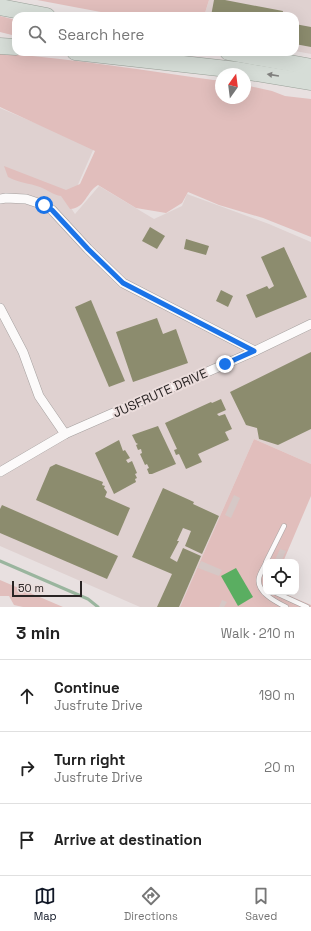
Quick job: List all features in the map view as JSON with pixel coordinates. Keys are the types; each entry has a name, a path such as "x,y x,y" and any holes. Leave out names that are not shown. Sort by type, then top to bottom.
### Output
{"highway":[{"path":"0,7 27,12"},
{"path":"0,46 12,47"},
{"path":"111,56 229,69 311,82"},
{"path":"252,56 311,66"}],"street":[{"path":"0,200 6,198 26,199 44,205 52,210 88,249 123,283 254,351"},
{"path":"0,308 23,352 39,396 65,434"},
{"name":"JUSFRUTE DRIVE","path":"0,472 65,434 254,351 311,324"}],"lane":[{"path":"268,559 284,526"},
{"path":"263,568 259,577 259,583 266,594 286,607"},
{"path":"259,583 263,586"},
{"path":"281,595 307,607"}],"shaded area":[{"path":"37,0 209,0 205,12 101,12"},
{"path":"209,0 311,0 311,54 299,52 299,12 205,12"},
{"path":"0,16 12,19 12,35 0,32"},
{"path":"0,53 12,54 12,56 28,56 83,62 215,80 215,104 251,104 251,86 272,91 285,96 311,99 311,237 263,218 219,205 188,192 182,203 166,213 136,208 98,185 83,203 70,209 61,196 55,195 40,187 16,181 8,177 4,166 66,190 80,184 95,151 0,107"},
{"path":"0,108 94,148 69,205 75,214 99,186 154,219 182,206 187,194 269,224 311,242 311,464 254,439 180,607 140,607 0,546"},
{"path":"254,439 311,464 311,496 284,559 263,559 263,595 288,595 311,605 311,607 180,607"},
{"path":"0,580 63,607 23,607 14,605 9,596 0,596"}],"building: Public":[{"path":"236,568 253,597 238,606 221,576"}],"building: Industry":[{"path":"214,0 225,0 283,11 283,12 212,12"},
{"path":"299,25 311,27 311,47 299,45"},
{"path":"150,227 165,236 157,249 142,241"},
{"path":"186,239 209,246 206,255 184,249"},
{"path":"284,247 307,297 256,318 246,295 267,286 269,289 274,286 261,257"},
{"path":"221,290 233,296 228,307 216,301"},
{"path":"91,300 125,381 109,387 75,307"},
{"path":"157,318 163,334 176,329 188,363 133,382 116,332"},
{"path":"311,352 311,429 278,445 259,439 257,428 246,425 230,392"},
{"path":"221,399 226,410 217,414 219,416 225,414 232,429 225,432 229,440 198,454 202,462 186,469 179,454 176,455 174,450 177,449 165,423"},
{"path":"158,426 176,464 149,474 147,469 149,468 147,464 145,465 140,454 142,453 141,449 138,450 136,445 138,444 132,435"},
{"path":"119,440 123,451 125,450 130,458 126,460 128,463 132,461 137,473 135,474 137,478 135,479 136,482 114,494 95,453"},
{"path":"56,464 103,482 102,485 105,486 104,488 107,492 105,497 130,508 118,536 36,500 50,467"},
{"path":"163,488 194,502 193,504 219,516 202,554 185,546 191,531 183,528 177,541 179,541 170,558 177,562 183,548 201,556 179,607 157,607 172,574 132,557"},
{"path":"2,505 118,556 107,579 0,533 0,509"}],"building: Other":[{"path":"234,495 240,498 231,518 225,515"},
{"path":"280,549 286,551 282,559 275,559"},
{"path":"201,561 222,570 219,576 198,568"},
{"path":"222,600 227,602 224,607 219,607"}],"waterway":[{"path":"0,561 88,599 98,607"}],"route":[{"path":"44,205 52,210 88,249 123,283 254,351 225,364"}]}
